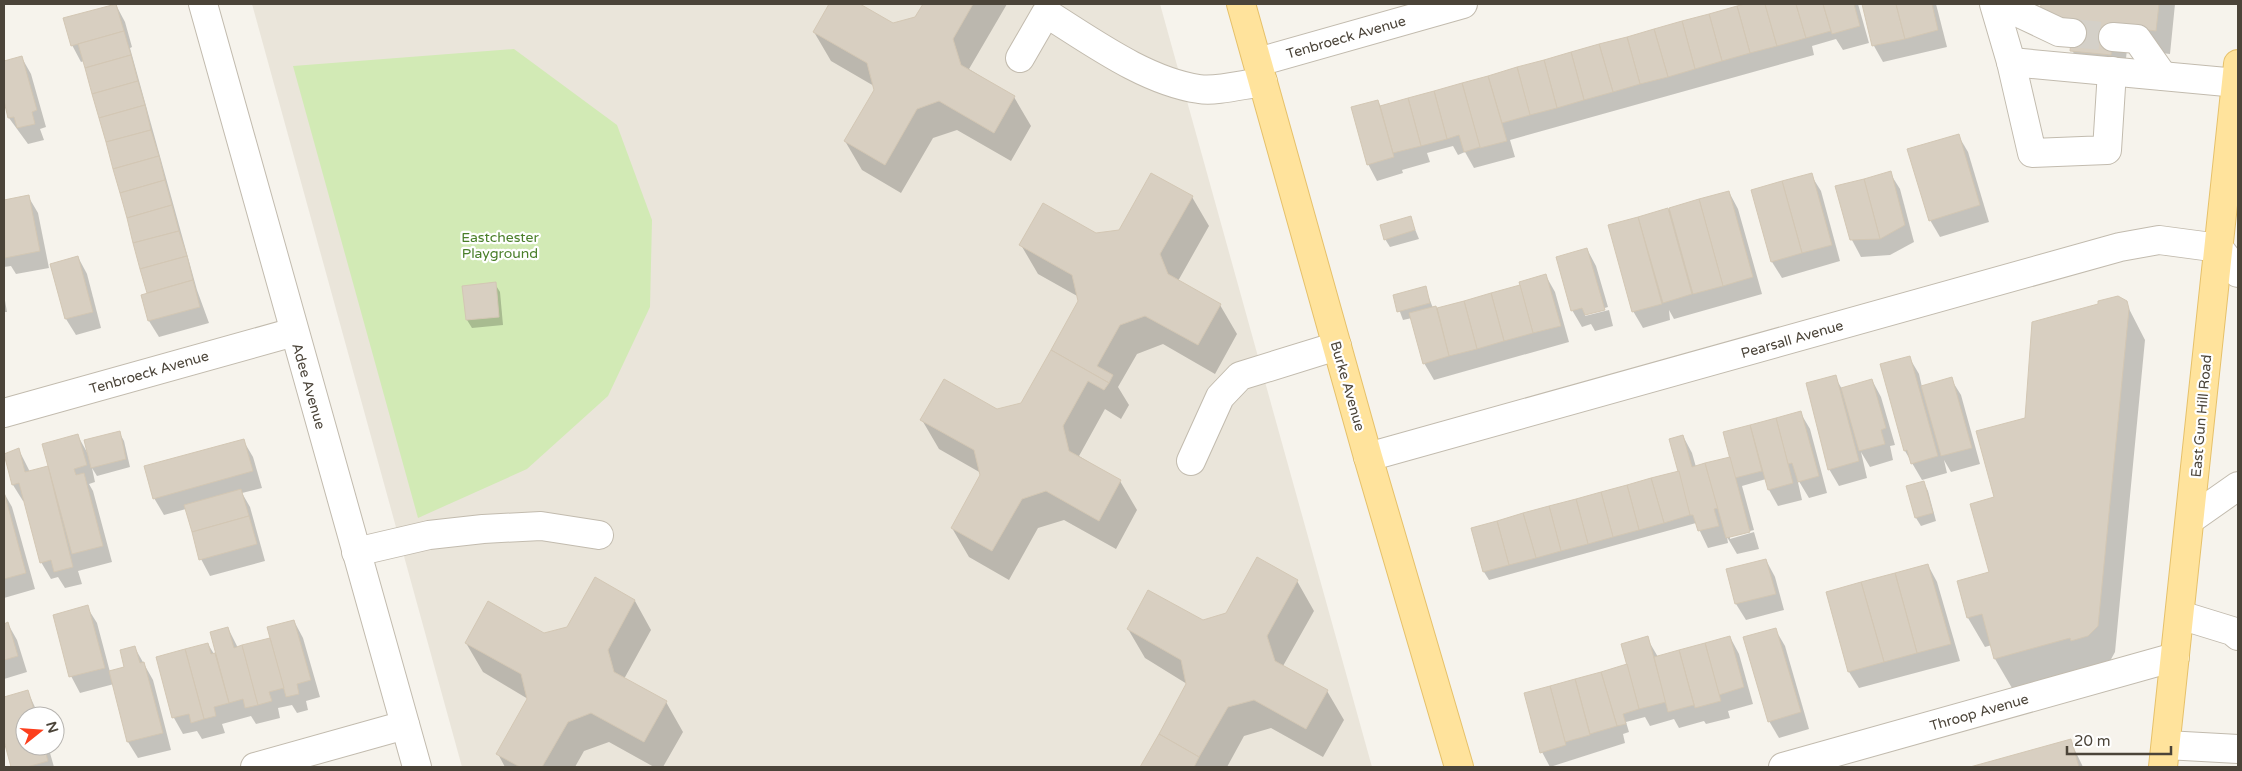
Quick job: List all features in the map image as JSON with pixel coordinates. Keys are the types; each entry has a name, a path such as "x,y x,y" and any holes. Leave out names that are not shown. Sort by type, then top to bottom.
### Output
{"main road":[{"name":"Burke Avenue","path":"1241,4 1368,457 1459,767"},
{"name":"East Gun Hill Road","path":"2164,756 2191,519 2237,74"}],"street":[{"name":"Adee Avenue","path":"203,4 416,767"},
{"name":"Tenbroeck Avenue","path":"1048,9 1107,51 1164,80 1200,90 1260,72 1463,4"},
{"path":"1994,4 2011,62 2032,153 2107,150 2112,71"},
{"path":"2016,4 2019,13 2059,32 2072,33"},
{"path":"1020,58 1048,9"},
{"path":"2113,37 2137,39 2163,76"},
{"path":"2011,62 2163,76 2237,74"},
{"name":"Pearsall Avenue","path":"1368,457 2120,247 2159,240 2219,248"},
{"path":"2219,248 2238,273"},
{"name":"Tenbroeck Avenue","path":"4,413 294,332"},
{"path":"1191,461 1220,396 1240,376 1337,346"},
{"path":"2191,519 2238,486"},
{"path":"356,552 429,535 484,529 541,526 599,535"},
{"path":"2180,615 2232,631 2238,636"},
{"name":"Throop Avenue","path":"1783,767 2175,657"},
{"path":"255,767 405,725"},
{"path":"2164,756 2238,749"}],"shaded area":[{"path":"252,4 1160,4 1372,767 462,767"}],"green space":[{"name":"Eastchester Playground","path":"514,49 617,125 652,220 650,307 608,396 527,469 418,518 293,66"}],"building":[{"path":"116,4 124,31 71,46 63,18"},
{"path":"829,4 860,4 893,23 915,17 923,4 973,4 953,39 961,65 1015,96 994,133 939,101 917,109 885,165 844,141 874,90 867,63 813,32"},
{"path":"1765,4 1777,46 1750,53 1737,6"},
{"path":"1765,4 1796,4 1806,38 1777,46"},
{"path":"1796,4 1823,4 1831,31 1806,38"},
{"path":"1823,4 1854,4 1860,26 1832,34"},
{"path":"1862,4 1896,4 1905,39 1872,46"},
{"path":"1896,4 1932,4 1938,30 1905,39"},
{"path":"2041,4 2159,4 2156,31 2114,26 2111,55 2070,51 2072,33 2039,18"},
{"path":"1737,6 1750,53 1722,61 1709,14"},
{"path":"1709,14 1722,61 1695,69 1682,21"},
{"path":"1682,21 1695,69 1668,77 1654,29"},
{"path":"1654,29 1668,77 1640,84 1627,37"},
{"path":"124,31 131,55 85,68 78,44"},
{"path":"1627,37 1640,84 1613,92 1599,44"},
{"path":"1599,44 1613,92 1584,100 1571,52"},
{"path":"1571,52 1584,100 1557,108 1544,60"},
{"path":"131,55 138,81 92,94 85,68"},
{"path":"22,56 37,110 32,112 35,124 17,128 14,117 8,118 4,101 4,61"},
{"path":"1544,60 1557,108 1530,115 1517,67"},
{"path":"1517,67 1530,115 1502,123 1488,76"},
{"path":"1488,76 1507,141 1480,148 1462,83"},
{"path":"138,81 145,105 99,118 92,94"},
{"path":"1462,83 1480,147 1464,152 1459,135 1447,139 1434,91"},
{"path":"1434,91 1447,139 1421,146 1408,98"},
{"path":"1408,98 1421,146 1393,153 1380,106"},
{"path":"1378,100 1394,157 1367,165 1351,107"},
{"path":"145,105 151,130 106,142 99,118"},
{"path":"151,130 159,156 113,169 106,142"},
{"path":"1959,134 1980,205 1929,221 1907,149"},
{"path":"159,156 165,180 120,193 113,169"},
{"path":"1891,171 1905,225 1880,239 1864,179"},
{"path":"1151,173 1193,196 1160,254 1168,274 1221,304 1198,345 1145,316 1120,325 1097,366 1113,375 1109,383 1051,350 1078,301 1072,275 1019,245 1043,203 1096,233 1119,230"},
{"path":"1812,173 1832,245 1802,253 1782,181"},
{"path":"1864,179 1880,239 1850,240 1835,186"},
{"path":"165,180 172,205 127,218 120,193"},
{"path":"1782,181 1802,253 1771,262 1751,190"},
{"path":"1729,191 1753,277 1723,286 1699,199"},
{"path":"29,195 40,251 5,258 4,200"},
{"path":"1699,199 1723,286 1693,294 1669,208"},
{"path":"172,205 179,231 133,243 127,218"},
{"path":"1668,208 1692,294 1663,303 1638,217"},
{"path":"1411,216 1415,230 1384,240 1380,225"},
{"path":"1638,217 1662,304 1632,312 1608,225"},
{"path":"179,231 187,256 140,269 133,243"},
{"path":"1587,248 1605,310 1585,315 1582,308 1571,311 1556,257"},
{"path":"78,256 93,312 65,319 50,264"},
{"path":"187,256 193,280 147,293 140,269"},
{"path":"1546,274 1561,326 1533,333 1519,282"},
{"path":"193,280 200,307 148,321 141,295"},
{"path":"496,282 499,317 466,320 462,286"},
{"path":"1520,285 1533,333 1504,341 1491,293"},
{"path":"1426,286 1430,303 1397,312 1393,295"},
{"path":"1491,293 1504,341 1477,349 1464,301"},
{"path":"2118,296 2127,301 2129,309 2098,626 2088,636 2071,641 2070,638 1994,659 1982,614 1967,618 1957,581 1989,572 1970,504 1994,497 1976,431 2025,418 2032,322 2098,304 2098,301"},
{"path":"1464,301 1477,349 1449,356 1437,308"},
{"path":"1436,306 1449,356 1423,364 1409,313"},
{"path":"1051,350 1109,383 1104,390 1088,381 1063,426 1069,451 1121,480 1099,521 1046,491 1022,499 992,551 951,528 980,475 974,450 920,420 944,379 997,409 1021,403"},
{"path":"1910,356 1938,456 1911,464 1907,450 1904,451 1880,364"},
{"path":"1836,375 1859,461 1828,470 1806,383"},
{"path":"1952,377 1972,448 1941,456 1921,386"},
{"path":"1872,379 1886,428 1881,430 1885,444 1859,451 1841,388"},
{"path":"1801,411 1819,476 1798,482 1792,463 1788,464 1776,418"},
{"path":"1776,418 1793,483 1768,490 1750,425"},
{"path":"1750,425 1762,471 1735,478 1723,432"},
{"path":"120,431 126,459 91,468 84,440"},
{"path":"78,434 87,465 74,469 76,475 84,473 103,546 72,554 42,444"},
{"path":"1683,435 1692,467 1705,463 1718,508 1714,509 1719,526 1698,531 1693,515 1690,515 1669,439"},
{"path":"244,439 253,471 153,499 144,466"},
{"path":"19,448 25,472 48,466 73,567 54,572 51,560 40,563 19,483 12,485 4,454"},
{"path":"1730,457 1750,532 1726,538 1705,463"},
{"path":"1679,471 1690,515 1664,523 1651,478"},
{"path":"1651,478 1664,523 1639,530 1627,485"},
{"path":"1924,481 1933,513 1915,518 1906,486"},
{"path":"1627,485 1639,530 1613,537 1601,492"},
{"path":"241,489 249,516 192,532 184,505"},
{"path":"4,492 26,573 4,579"},
{"path":"1601,492 1613,537 1588,544 1576,499"},
{"path":"1576,499 1588,544 1561,551 1549,506"},
{"path":"1549,506 1561,551 1536,558 1523,513"},
{"path":"1523,513 1536,558 1509,565 1497,521"},
{"path":"249,516 257,544 199,560 192,532"},
{"path":"1497,521 1509,565 1483,572 1471,528"},
{"path":"1257,557 1298,580 1267,636 1275,661 1328,690 1306,729 1254,700 1228,707 1199,757 1159,734 1186,684 1181,660 1127,629 1148,590 1203,620 1226,613"},
{"path":"1766,559 1776,594 1735,604 1726,569"},
{"path":"1928,564 1951,644 1917,653 1895,573"},
{"path":"1895,573 1917,653 1884,662 1861,582"},
{"path":"595,577 635,600 608,650 614,672 667,701 644,742 591,713 568,722 542,767 520,767 496,754 527,699 521,674 465,643 488,601 544,633 567,627"},
{"path":"1861,582 1884,662 1848,672 1826,592"},
{"path":"88,605 105,668 69,677 53,615"},
{"path":"294,620 311,680 297,684 299,694 286,697 267,627"},
{"path":"8,622 18,656 4,660 4,624"},
{"path":"228,627 234,648 242,645 258,705 245,708 243,699 229,703 210,632"},
{"path":"1776,628 1801,712 1768,722 1743,637"},
{"path":"1648,636 1666,702 1639,709 1621,644"},
{"path":"1730,636 1744,687 1719,695 1705,643"},
{"path":"270,638 284,688 269,692 272,701 258,705 242,645"},
{"path":"208,643 211,654 215,653 229,703 214,707 216,716 204,719 185,649"},
{"path":"1705,643 1721,701 1695,708 1679,650"},
{"path":"135,646 140,663 144,662 163,733 127,742 109,671 124,667 120,650"},
{"path":"185,649 204,719 191,723 189,714 172,718 156,657"},
{"path":"1679,650 1694,705 1668,712 1654,657"},
{"path":"1627,664 1639,709 1623,714 1626,724 1617,726 1601,672"},
{"path":"1601,672 1617,726 1590,734 1575,679"},
{"path":"1575,679 1590,735 1565,742 1550,686"},
{"path":"1550,686 1566,745 1540,753 1524,693"},
{"path":"28,690 33,706 15,706 15,756 47,756 48,761 27,767 11,767 4,741 4,697"},
{"path":"1159,734 1199,757 1194,767 1140,767"},
{"path":"2071,739 2079,767 1970,767"}],"tunnel":[{"path":"2072,33 2113,37"}]}
